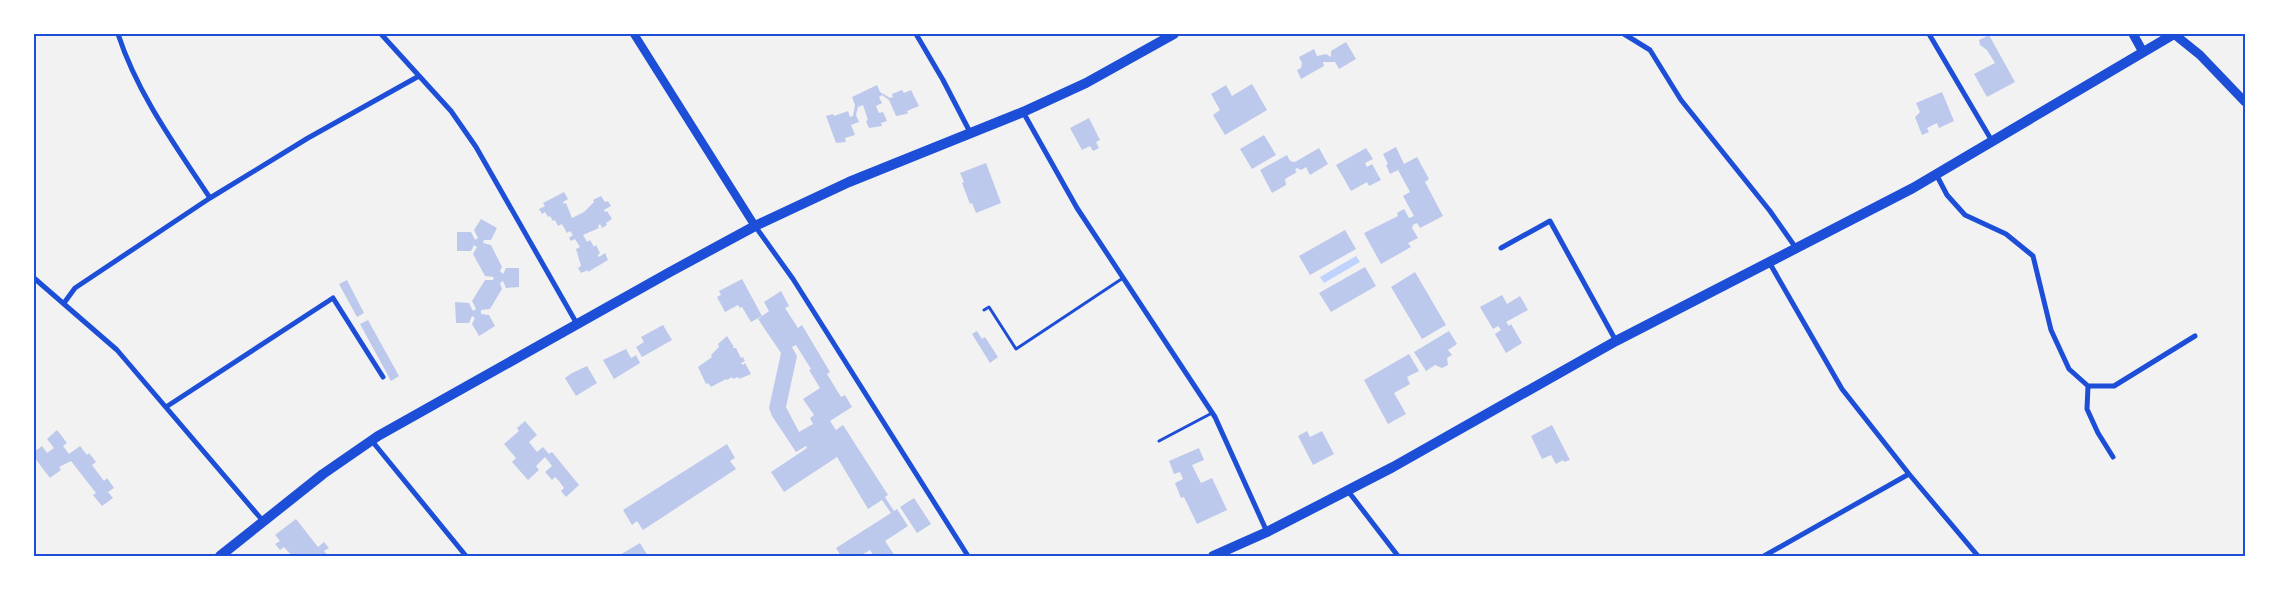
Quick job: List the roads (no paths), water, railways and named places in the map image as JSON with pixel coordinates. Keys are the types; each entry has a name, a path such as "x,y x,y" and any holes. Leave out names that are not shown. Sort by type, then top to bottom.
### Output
{"main road":[{"path":"220,556 323,474 372,441 577,324 755,226 849,182 1023,112 1086,83 1174,34"},
{"path":"2133,34 2143,52"},
{"path":"1213,556 1267,532 1393,467 1616,342 1936,174 2174,34 2200,55 2245,102"}],"street":[{"path":"118,34 128,64 150,107 210,198"},
{"path":"381,34 451,111 476,147 577,324"},
{"path":"634,34 755,226 793,279 968,556"},
{"path":"916,34 971,134"},
{"path":"1624,34 1650,50 1681,100 1770,211 1796,249"},
{"path":"1929,34 1992,142"},
{"path":"64,303 75,288 210,198 308,138 419,76"},
{"path":"1023,112 1077,208 1213,413 1267,532"},
{"path":"1936,174 1947,195 1965,215 2006,234 2033,256 2050,330 2069,369 2088,386 2114,386 2195,336"},
{"path":"1501,248 1550,222 1616,342"},
{"path":"1769,262 1842,389 1909,474 1978,556"},
{"path":"34,278 117,350 263,521"},
{"path":"166,407 333,298 383,377"},
{"path":"2088,386 2088,409 2098,433 2113,456"},
{"path":"372,441 466,556"},
{"path":"1764,556 1909,474"},
{"path":"1348,490 1398,556"}],"lane":[{"path":"984,310 989,307 1016,349 1124,278"},
{"path":"1159,441 1213,413"}],"water":[{"path":"1356,256 1360,262 1324,283 1320,277"}]}
